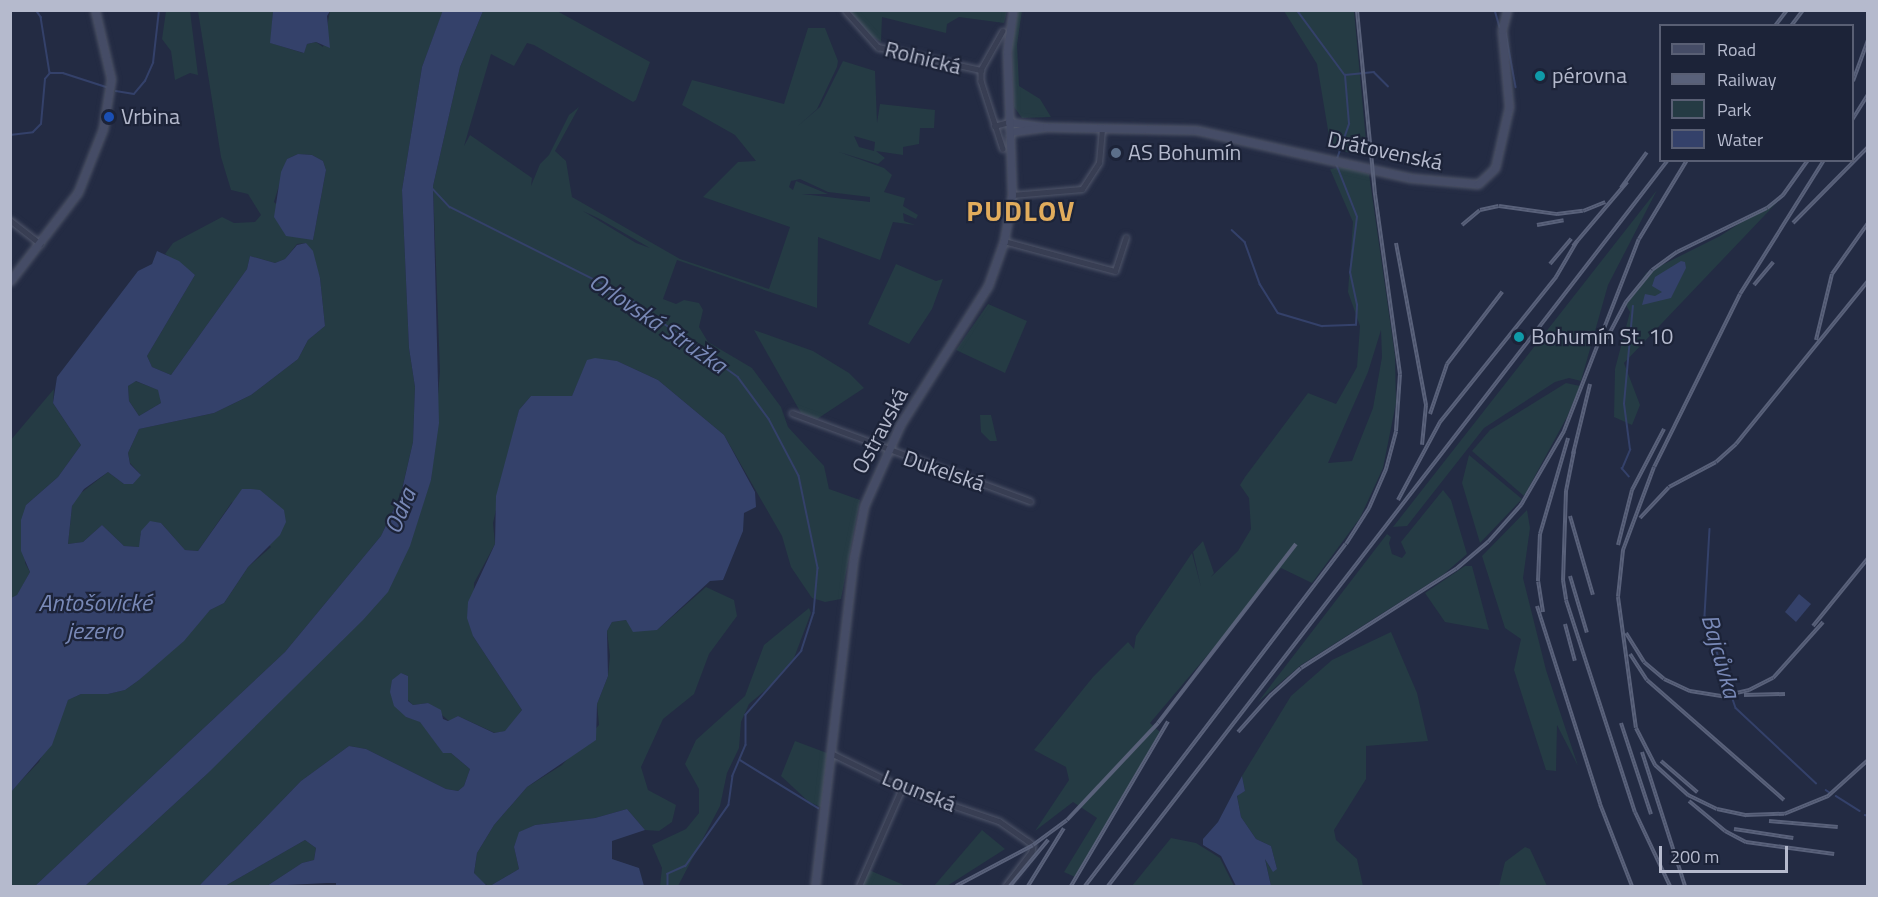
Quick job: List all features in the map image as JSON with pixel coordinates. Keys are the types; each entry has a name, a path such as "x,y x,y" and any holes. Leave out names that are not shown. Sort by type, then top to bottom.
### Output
{"street":[{"path":"10,281 40,244 84,182 105,122 111,79 95,10"},
{"name":"Rolnická","path":"845,10 878,47 981,70"},
{"name":"Ostravská","path":"814,886 857,534 865,502 886,451 974,311 1004,241 1012,195 1007,51 1013,10"},
{"name":"Drátovenská","path":"1009,122 1046,127 1206,131 1440,182 1470,185 1485,181 1495,168 1510,101 1502,34 1502,25 1508,10"},
{"path":"1003,31 981,70 982,90 1003,149"},
{"path":"994,126 1009,122"},
{"name":"Drátovenská","path":"1010,132 1046,127"},
{"path":"1012,195 1082,189 1099,164 1102,128"},
{"path":"10,220 40,244"},
{"path":"1004,241 1115,271 1126,238"},
{"name":"Dukelská","path":"792,412 886,451 1030,501"},
{"name":"Lounská","path":"831,753 902,788 999,821 1033,845 1006,886"},
{"path":"859,886 902,788"}],"green space":[{"path":"166,11 190,11 198,75 190,73 175,80 171,51 162,39"},
{"path":"198,11 273,11 271,43 303,53 307,44 316,42 323,47 330,11 443,11 422,67 402,190 409,348 415,387 413,442 401,493 381,536 285,652 35,886 11,886 10,792 39,762 68,700 81,694 108,694 125,690 139,680 210,610 224,603 248,567 271,547 232,502 198,551 185,550 161,523 140,534 143,542 139,547 124,546 102,525 83,542 68,544 72,506 77,496 108,472 124,484 133,484 140,474 130,463 128,453 139,429 214,413 251,395 298,359 308,340 325,326 320,278 306,243 297,244 285,259 275,263 250,256 247,269 171,375 152,367 147,356 195,275 165,254 173,243 222,217 234,223 255,222 261,215 248,194 231,190 221,157","holes":["298,154 312,155 323,161 326,170 313,240 274,202 287,159"]},
{"path":"483,11 557,11 650,62 636,100 633,102 534,45 527,43 514,66 491,54 464,146 470,135 532,178 531,186 540,164 549,155 569,115 579,107 555,151 566,161 572,197 680,259 769,289 790,227 703,197 738,162 756,161 735,135 682,105 692,80 784,104 808,28 825,28 838,61 837,67 817,109 798,126 820,107 843,61 875,71 877,123 880,104 935,110 934,128 920,128 919,144 903,147 903,155 876,151 885,158 878,164 839,152 884,168 892,175 884,192 905,198 903,206 918,215 916,219 903,213 904,221 915,225 893,222 880,260 818,237 817,308 677,260 663,299 676,304 684,300 699,303 703,310 699,327 708,342 752,368 781,407 788,427 824,466 829,489 860,500 841,599 825,602 812,598 791,567 782,536 724,435 658,380 617,361 588,360 572,396 531,396 519,410 493,523 495,544 474,583 473,636 522,710 506,731 495,733 458,716 449,721 428,703 413,705 408,700 408,676 401,673 406,717 420,721 443,752 451,753 470,769 464,786 458,791 446,789 366,749 349,746 301,781 199,886 85,886 207,774 431,480 440,371 433,186 460,67","holes":["854,136 875,142 874,151 859,147","800,179 828,192 870,197 870,202 802,194 828,194 796,181 793,190 789,187 791,181","583,211 650,248 636,243"]},
{"path":"850,11 1007,11 1004,23 959,17 947,24 946,33 882,17 881,42 870,35"},
{"path":"1018,11 1022,11 1017,45 1019,86 1040,99 1051,117 1022,118 1014,107 1012,44"},
{"path":"1284,11 1354,11 1367,152 1358,155 1331,148 1317,64"},
{"path":"1343,167 1369,174 1395,356 1396,403 1383,468 1360,518 1312,583 1281,568 1150,723 1160,732 1075,877 1064,872 1097,818 1073,802 1035,831 1069,780 1066,767 1034,750 1093,677 1128,642 1134,649 1136,636 1192,553 1201,587 1193,552 1203,541 1214,573 1211,577 1238,551 1251,529 1249,498 1240,485 1245,477 1308,393 1336,404 1357,367 1360,326 1348,292 1353,222 1330,169","holes":["1381,330 1382,357 1373,408 1352,461 1328,463 1368,372"]},
{"path":"1657,190 1608,285 1581,381 1569,378 1555,382 1484,428 1407,526 1393,527"},
{"path":"1784,195 1624,363 1640,405 1632,425 1614,417 1615,369 1630,312 1626,305 1646,273 1720,236"},
{"path":"896,264 936,281 943,279 932,309 909,344 868,324"},
{"path":"988,304 1027,321 1005,373 956,350"},
{"path":"754,330 813,351 849,373 864,388 817,419 801,413"},
{"path":"135,381 159,390 161,403 139,416 129,401 128,386"},
{"path":"1566,383 1580,386 1567,417 1524,496 1472,451 1490,430"},
{"path":"54,389 53,403 81,445 58,477 26,505 25,563 30,572 17,596 11,598 10,441"},
{"path":"980,415 991,415 997,441 990,441 981,432"},
{"path":"1469,455 1522,499 1480,543 1462,483"},
{"path":"1443,490 1451,500 1467,554 1444,574 1301,665 1258,702 1387,534 1391,537 1389,543 1392,554 1402,558 1406,553 1401,542"},
{"path":"1527,510 1530,528 1523,578 1546,670 1578,766 1557,725 1556,771 1546,770 1514,670 1521,639 1505,628 1482,556"},
{"path":"1465,566 1472,566 1489,630 1445,622 1425,593"},
{"path":"706,587 734,600 737,616 709,654 694,694 663,719 641,767 648,790 676,805 672,822 659,831 645,830 627,809 595,818 535,825 520,832 514,847 519,869 490,886 477,881 474,874 477,853 494,825 527,787 562,765 599,725 597,704 608,676 610,656 607,631 612,622 626,620 657,630"},
{"path":"809,608 811,613 794,658 776,681 749,704 741,722 739,748 727,773 720,806 678,886 660,886 662,868 652,845 686,829 699,813 699,789 685,764 696,740 745,696 764,645"},
{"path":"1391,632 1417,693 1428,741 1366,746 1366,779 1334,830 1336,840 1357,859 1363,886 1271,886 1265,858 1270,868 1277,869 1271,846 1256,839 1241,817 1237,795 1245,791 1242,776 1291,696 1332,660"},
{"path":"795,741 827,753 821,807 809,802 781,776"},
{"path":"982,830 1005,849 947,886 934,886"},
{"path":"1171,838 1196,843 1220,858 1234,886 1132,886"},
{"path":"305,840 316,848 314,860 302,863 267,886 225,886"},
{"path":"1525,847 1530,849 1547,886 1499,886 1505,862"},
{"path":"869,870 906,886 867,886 863,884"}],"water":[{"name":"Odra","path":"443,10 483,11 460,67 433,186 439,423 431,480 410,546 388,592 363,620 207,774 85,886 35,886 285,652 381,536 401,494 413,442 415,387 409,348 402,190 422,67"},
{"path":"273,11 330,11 327,16 330,48 316,42 307,44 304,53 270,43"},
{"path":"298,154 312,155 323,161 326,170 313,240 286,236 274,217 281,172 287,159"},
{"name":"Antošovické jezero","path":"306,243 313,251 320,278 325,326 308,340 298,359 251,395 214,413 139,429 128,453 130,464 141,475 133,484 124,484 108,472 84,489 72,506 68,544 83,542 102,525 124,546 139,547 141,531 150,521 161,523 185,550 198,551 242,489 260,490 284,510 286,522 280,535 248,567 224,603 210,610 184,641 139,680 125,690 108,694 81,694 68,700 52,745 11,792 11,598 17,595 30,572 21,551 21,520 26,505 58,477 81,445 53,403 57,377 138,271 152,264 157,251 179,261 195,275 147,356 152,367 171,375 247,269 250,256 275,263 285,259 297,245","holes":["136,381 158,390 161,403 139,416 129,401 128,386"]},
{"path":"1681,261 1685,262 1686,268 1671,298 1642,305 1645,294 1655,296 1662,292 1652,286 1655,277"},
{"path":"595,358 617,361 658,380 724,435 755,492 756,507 744,513 743,531 723,580 710,581 657,630 633,632 626,620 612,622 607,631 608,676 597,704 596,740 527,787 494,825 477,853 474,873 487,886 336,886 336,883 327,883 267,886 302,863 314,860 316,848 305,840 225,886 199,886 301,781 349,746 366,749 446,789 458,791 464,786 470,769 451,753 443,753 420,722 406,717 394,706 390,692 392,680 401,673 408,676 408,701 413,705 428,703 441,710 443,719 448,721 458,716 494,733 505,731 522,710 473,636 467,618 468,602 495,544 496,496 519,410 531,396 572,396 587,360"},
{"path":"1799,594 1811,604 1796,622 1785,612"},
{"path":"1242,776 1245,791 1237,796 1241,817 1256,839 1271,846 1277,869 1273,872 1265,859 1271,886 1236,886 1221,856 1203,845 1203,839 1218,822"},
{"path":"627,809 645,830 612,841 612,859 639,868 644,886 490,886 519,869 514,847 519,832 535,825 595,818"}],"waterway":[{"path":"36,10 41,17 50,73"},
{"path":"116,91 134,94 145,81 153,63 159,10"},
{"path":"1297,10 1345,75 1374,72 1388,86"},
{"name":"Bajcůvka","path":"1495,10 1500,27"},
{"name":"Bajcůvka","path":"1506,33 1516,87"},
{"path":"10,135 33,132 41,124 45,79 50,73 63,73 106,87"},
{"path":"1337,159 1349,124 1345,75"},
{"path":"1232,230 1245,242 1260,284 1278,313 1322,326 1356,325 1357,305 1350,273 1357,217 1336,164"},
{"name":"Orlovská Stružka","path":"433,189 450,207 623,294 738,377 769,419 799,476 818,568 814,613 802,651 746,715 746,745 733,776 729,805 686,866 668,874 668,886"},
{"name":"Bajcůvka","path":"1629,477 1622,469 1630,450 1624,404 1633,306"},
{"name":"Bajcůvka","path":"1710,529 1705,616 1736,708 1816,783"},
{"path":"740,760 818,808"},
{"name":"Bajcůvka","path":"1836,796 1860,811"}],"railway":[{"path":"1085,886 1346,544 1369,508 1386,469 1396,431 1400,374 1375,194 1357,10"},
{"path":"1776,24 1787,10"},
{"path":"1792,24 1803,10"},
{"path":"1854,78 1868,40"},
{"path":"1854,117 1868,94"},
{"path":"1854,161 1868,147"},
{"path":"1621,188 1647,152"},
{"path":"1108,886 1666,162"},
{"path":"1238,732 1271,695 1301,668 1456,569 1488,542 1521,505 1564,431 1639,239 1686,162"},
{"path":"1607,338 1626,302 1652,270 1677,252 1767,208 1783,195 1807,162"},
{"path":"1823,162 1740,294 1654,467 1623,550 1618,597 1636,728 1655,765 1688,795 1717,809 1746,815 1784,814 1828,796 1868,760"},
{"path":"1793,223 1853,162"},
{"path":"1573,246 1627,182"},
{"path":"1462,225 1480,210 1499,206 1557,214 1583,211 1605,202"},
{"path":"1537,225 1564,220"},
{"path":"1816,340 1832,274 1868,223"},
{"path":"1550,264 1571,239"},
{"path":"1398,500 1440,422 1556,277 1577,241"},
{"path":"1396,243 1426,405 1422,445"},
{"path":"1754,285 1773,262"},
{"path":"1640,518 1669,487 1716,462 1736,444 1868,281"},
{"path":"1430,414 1447,364 1502,292"},
{"path":"1573,454 1590,384"},
{"path":"1618,545 1632,490 1664,429"},
{"path":"1543,612 1538,581 1540,534 1568,438"},
{"path":"1574,451 1566,491 1563,580 1566,600 1635,812 1670,886"},
{"path":"1570,516 1593,595"},
{"path":"956,886 1033,845 1067,820 1158,723 1296,544"},
{"path":"1813,626 1868,558"},
{"path":"1570,576 1587,633"},
{"path":"1537,606 1600,804 1632,886"},
{"path":"1626,633 1644,662 1664,679 1690,691 1723,696 1749,690 1773,678 1823,622"},
{"path":"1565,624 1575,661"},
{"path":"1630,654 1647,680 1784,800"},
{"path":"1744,695 1785,694"},
{"path":"1071,886 1168,721"},
{"path":"1621,723 1651,814"},
{"path":"1642,752 1685,886"},
{"path":"1661,761 1697,792"},
{"path":"1689,801 1725,831 1746,842 1834,854"},
{"path":"1769,821 1838,827"},
{"path":"1028,886 1064,828"},
{"path":"1734,829 1793,838"},
{"path":"1010,886 1048,840"}],"place":[{"name":"pérovna","path":"1540,76"},
{"name":"Vrbina","path":"109,117"},
{"name":"AS Bohumín","path":"1116,153"},
{"name":"Bohumín St. 10","path":"1519,337"}],"district":[{"name":"PUDLOV","path":"1021,211"}]}
